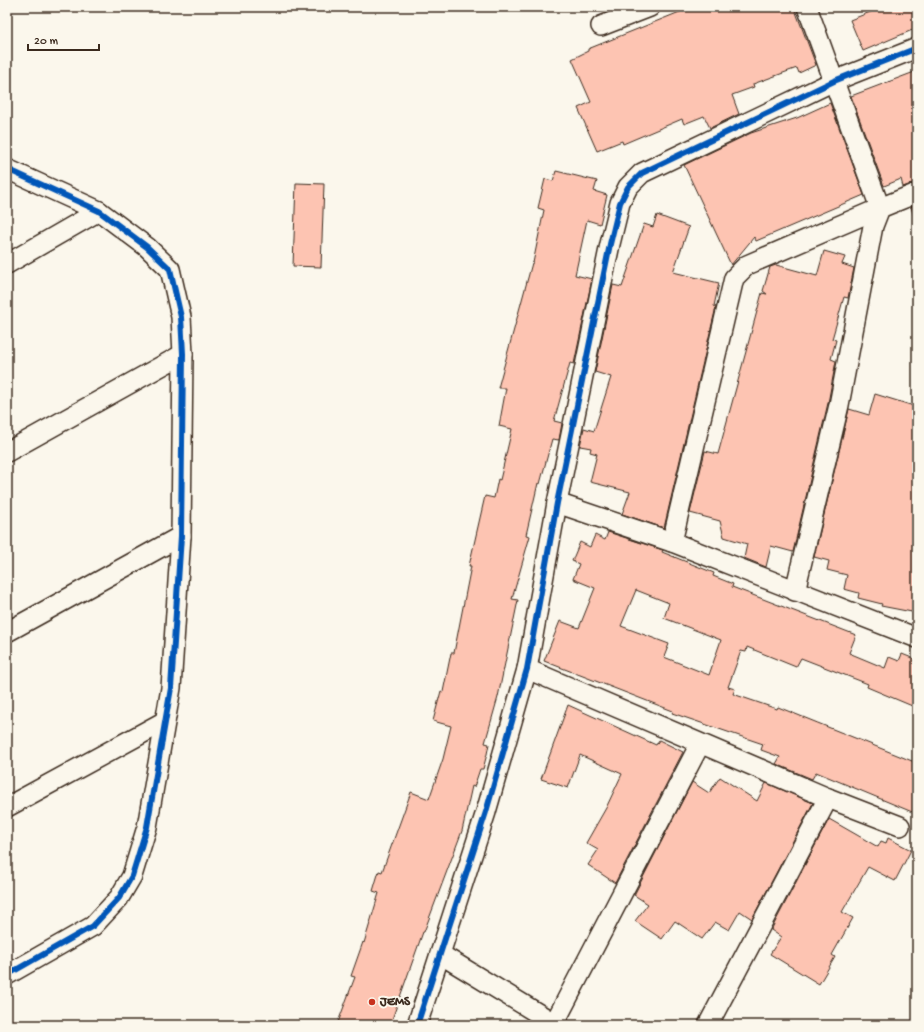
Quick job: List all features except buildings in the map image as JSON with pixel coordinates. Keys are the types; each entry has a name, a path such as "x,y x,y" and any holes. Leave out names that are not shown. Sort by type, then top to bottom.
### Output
{"street":[{"path":"601,26 650,7"},
{"path":"795,591 839,405 873,226 880,208 807,7"},
{"path":"418,1025 486,812 527,669 557,503 610,244 620,203 628,187 642,173 834,81 917,48"},
{"path":"7,169 99,211 147,247 170,270 181,316 184,354 181,536 171,688 147,828 132,876 118,898 93,926 7,975"},
{"path":"672,542 734,278 746,265 917,193"},
{"path":"7,264 99,211"},
{"path":"7,452 184,354"},
{"path":"557,503 672,542 917,638"},
{"path":"7,632 181,536"},
{"path":"527,669 828,798 900,826"},
{"path":"7,807 165,721"},
{"path":"440,954 555,1024 700,744"},
{"path":"708,1025 828,798"}],"cycle path":[{"path":"417,1025 486,812 527,669 557,503 610,244 620,203 628,187 642,173 834,81 917,48"},
{"path":"7,169 99,211 147,247 170,269 181,317 183,354 181,536 171,688 147,827 132,876 119,898 93,926 7,975"}],"place":[{"name":"JEMS","path":"372,1002"}]}
